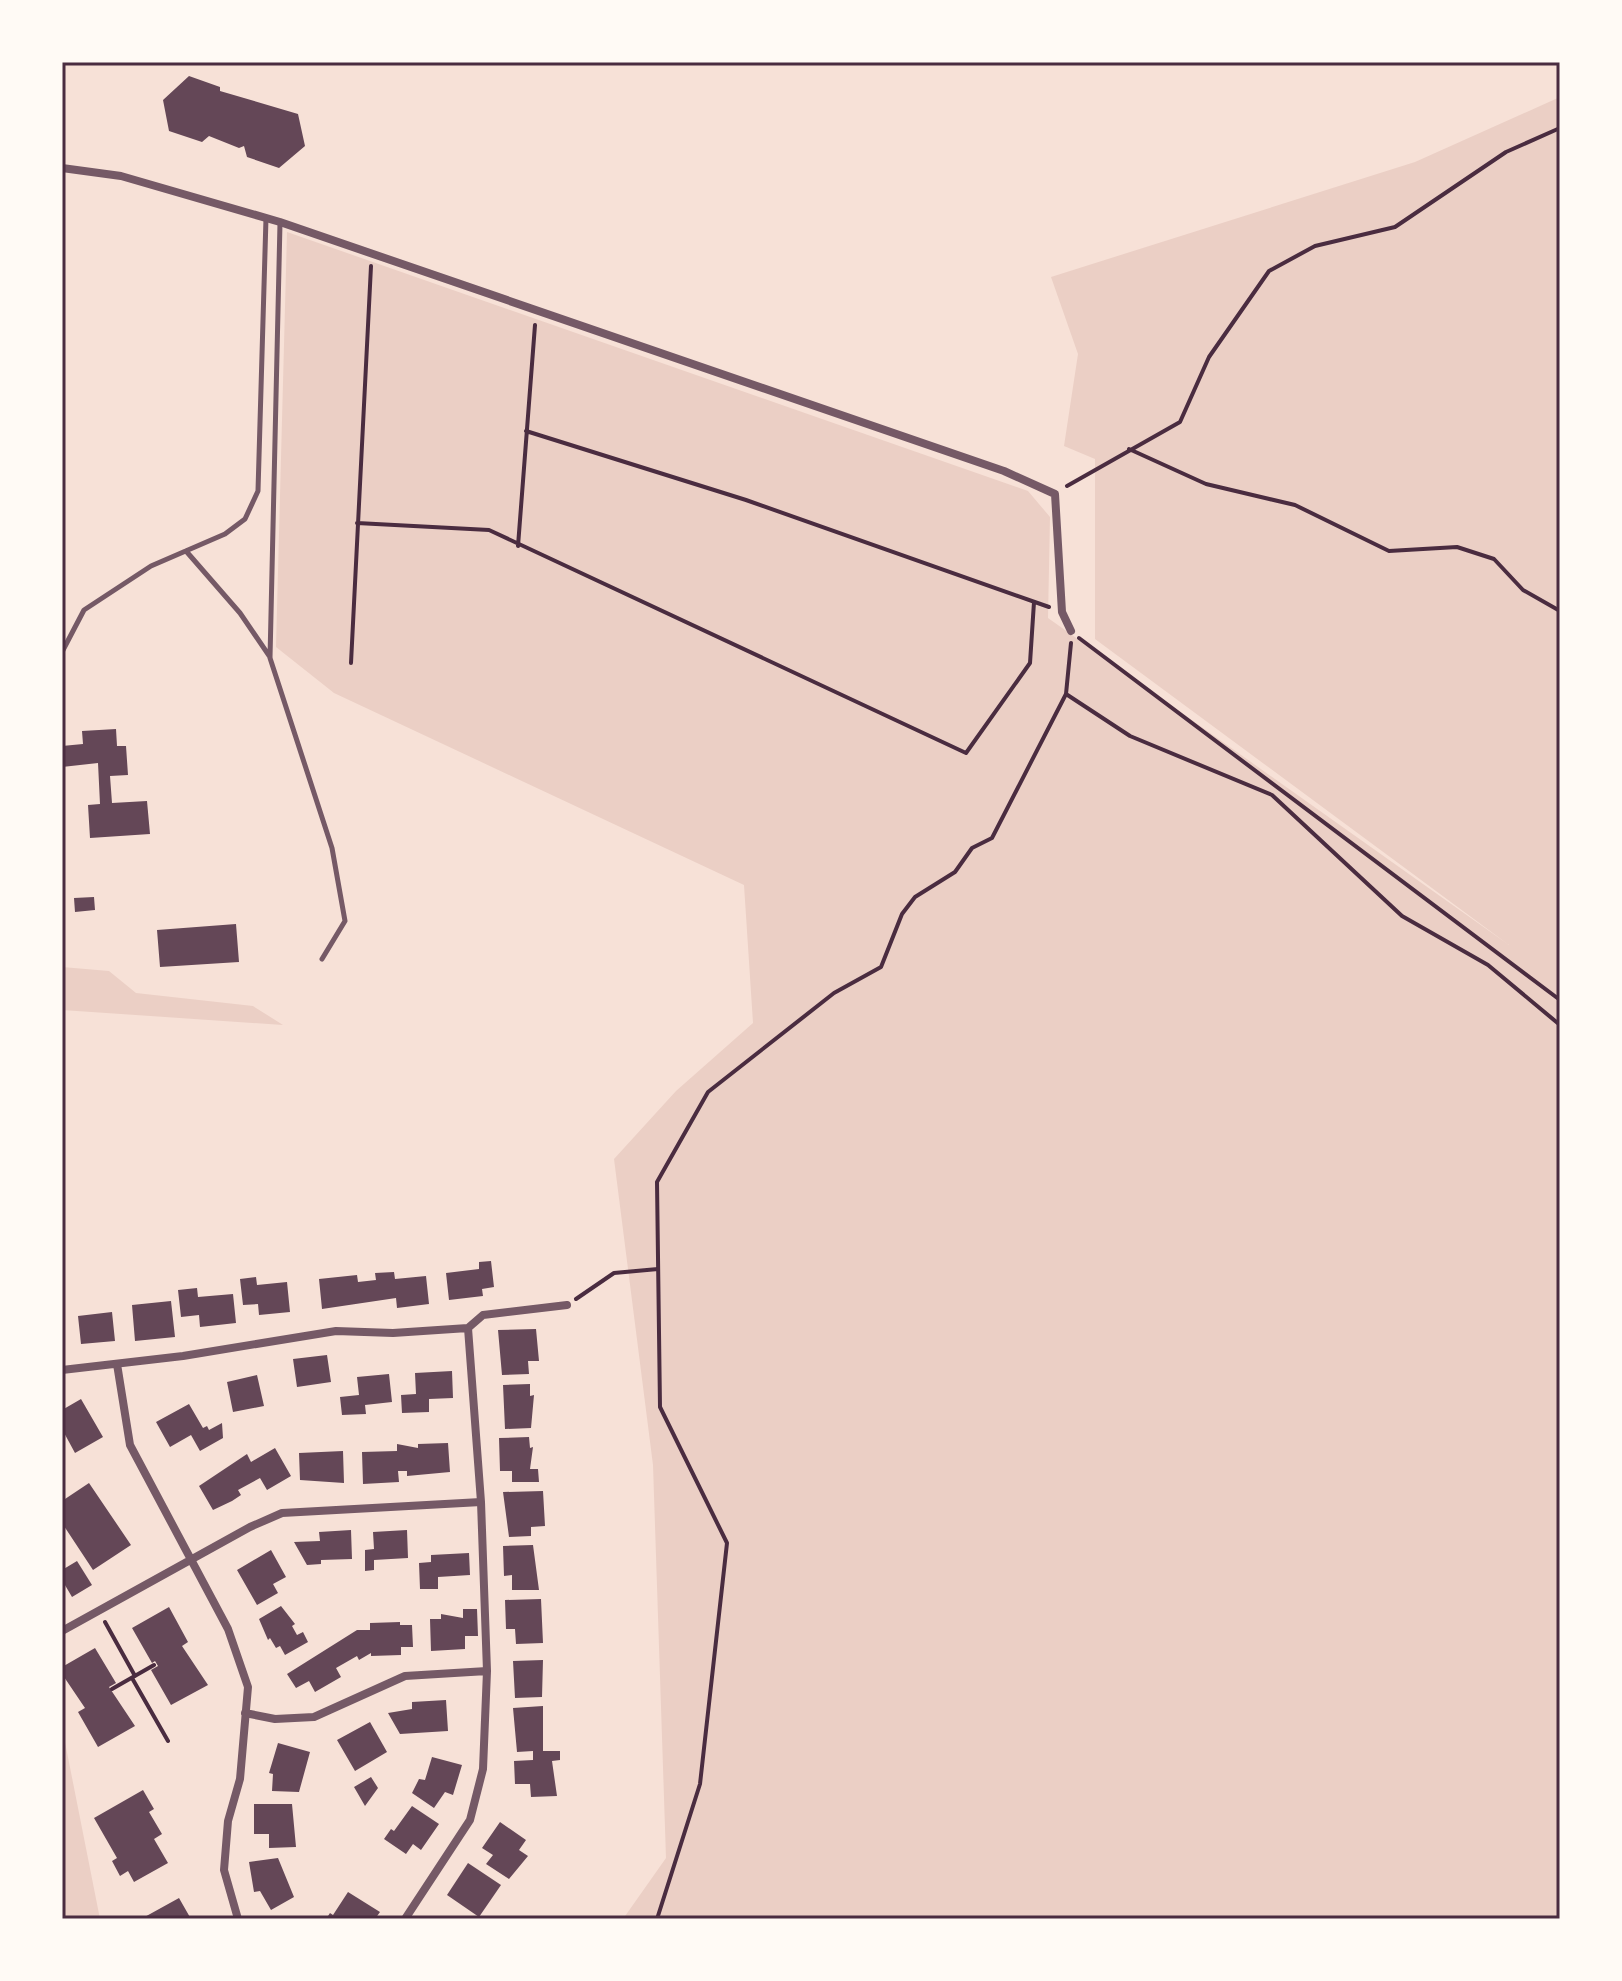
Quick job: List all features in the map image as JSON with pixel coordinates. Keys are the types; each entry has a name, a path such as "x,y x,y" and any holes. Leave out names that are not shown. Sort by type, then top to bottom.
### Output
{"street":[{"path":"62,168 121,176 266,217 1004,471 1055,494 1062,612 1071,631"},
{"path":"62,1370 336,1331 393,1333 468,1328 483,1315 567,1305"},
{"path":"405,1919 470,1820 483,1769 487,1671 481,1502 468,1328"},
{"path":"117,1364 130,1445 228,1629 248,1687 240,1779 228,1821 224,1870 238,1919"},
{"path":"62,1631 282,1513 481,1502"},
{"path":"245,1713 275,1719 314,1717 405,1676 487,1671"}],"lane":[{"path":"62,652 84,610 151,566 225,534 245,519 258,491 266,217"},
{"path":"270,658 280,222"},
{"path":"186,551 240,613 270,658 332,848 345,921 322,959"}],"path":[{"path":"1055,494 1180,422 1209,357 1269,271 1315,246 1395,227 1506,152 1560,128"},
{"path":"351,663 372,253"},
{"path":"518,546 536,310"},
{"path":"526,431 746,500 1062,612"},
{"path":"1129,449 1206,484 1295,505 1389,551 1457,547 1494,559 1523,590 1560,611"},
{"path":"357,523 489,530 966,753 1030,663 1034,602"},
{"path":"657,1919 700,1784 727,1543 660,1407 657,1182 708,1092 834,993 881,967 902,914 915,897 955,872 972,848 992,838 1066,694 1071,666 1071,631"},
{"path":"1071,631 1560,1000"},
{"path":"1066,694 1130,736 1272,795 1402,916 1488,965 1560,1025"},
{"path":"567,1305 614,1273 658,1269"},
{"path":"98,1611 168,1741"},
{"path":"112,1689 154,1665"}],"shaded area":[{"path":"1560,97 1560,1919 623,1919 666,1858 653,1465 614,1159 676,1091 753,1023 744,885 334,693 276,647 287,232 1028,491 1050,517 1048,618 1509,945 1095,639 1095,459 1064,446 1078,354 1051,277 1415,162"},
{"path":"62,967 109,971 136,993 253,1006 283,1025 62,1010"},
{"path":"62,1727 100,1919 62,1919"}],"building":[{"path":"189,76 220,87 220,91 298,114 305,146 279,168 247,157 244,146 239,148 209,136 202,142 169,131 163,100"},
{"path":"116,729 117,746 126,746 128,775 110,776 112,803 147,801 150,834 90,838 88,805 100,804 98,763 62,767 62,746 83,744 82,731"},
{"path":"94,897 95,910 75,912 74,898"},
{"path":"236,924 239,962 160,967 157,930"},
{"path":"491,1261 494,1287 482,1289 483,1296 449,1300 446,1273 479,1269 479,1262"},
{"path":"394,1272 395,1279 426,1276 429,1304 397,1308 396,1298 322,1309 319,1279 357,1275 358,1282 376,1280 375,1273"},
{"path":"256,1277 257,1285 287,1282 290,1312 259,1315 258,1304 243,1305 240,1279"},
{"path":"197,1288 198,1297 233,1294 236,1323 200,1327 199,1315 181,1317 178,1290"},
{"path":"171,1301 175,1337 135,1341 132,1305"},
{"path":"112,1312 115,1341 81,1344 78,1316"},
{"path":"536,1329 539,1361 528,1361 529,1374 502,1375 498,1330"},
{"path":"327,1355 331,1382 297,1387 293,1359"},
{"path":"452,1371 453,1398 429,1399 429,1412 402,1413 401,1395 416,1394 415,1373"},
{"path":"389,1374 392,1402 365,1405 366,1414 342,1415 340,1397 359,1395 357,1377"},
{"path":"257,1375 264,1406 233,1412 227,1382"},
{"path":"530,1384 530,1396 534,1395 531,1428 505,1429 503,1385"},
{"path":"81,1399 103,1437 75,1453 62,1429 62,1410"},
{"path":"189,1404 203,1428 207,1426 209,1430 222,1423 223,1438 200,1451 191,1435 170,1447 156,1422"},
{"path":"529,1437 530,1448 533,1447 530,1469 538,1469 539,1482 512,1482 512,1471 500,1471 499,1438"},
{"path":"448,1443 450,1472 407,1476 407,1471 398,1471 399,1482 363,1484 362,1452 397,1451 397,1444 418,1448 418,1444"},
{"path":"275,1448 291,1476 267,1490 260,1478 238,1490 241,1495 213,1510 199,1486 247,1454 251,1462"},
{"path":"343,1451 344,1483 300,1480 299,1453"},
{"path":"89,1483 131,1545 93,1570 62,1523 62,1501"},
{"path":"543,1491 545,1526 531,1527 531,1536 509,1537 503,1492"},
{"path":"351,1530 352,1559 321,1560 321,1564 307,1565 294,1542 320,1541 319,1532"},
{"path":"407,1530 408,1558 374,1560 374,1570 365,1571 365,1550 374,1549 373,1532"},
{"path":"533,1545 539,1590 512,1590 512,1575 504,1576 503,1546"},
{"path":"271,1550 286,1577 273,1584 278,1593 257,1605 237,1570"},
{"path":"469,1553 470,1575 438,1577 438,1589 420,1589 419,1563 431,1562 431,1555"},
{"path":"77,1561 92,1585 72,1597 62,1580 62,1570"},
{"path":"541,1599 543,1643 516,1644 515,1629 506,1629 505,1600"},
{"path":"281,1606 295,1624 292,1626 297,1635 303,1632 308,1642 285,1655 280,1646 276,1648 270,1638 268,1640 259,1619"},
{"path":"169,1607 188,1642 182,1646 208,1685 171,1705 151,1670 158,1666 155,1661 152,1663 132,1628"},
{"path":"463,1609 477,1609 478,1636 465,1636 465,1649 431,1651 430,1619 441,1619 441,1614 463,1618"},
{"path":"400,1622 400,1625 412,1625 413,1647 401,1647 401,1655 371,1656 371,1653 359,1660 357,1656 336,1668 341,1677 315,1692 309,1681 296,1688 287,1674 357,1630 370,1630 370,1623"},
{"path":"95,1648 116,1683 109,1687 135,1726 98,1747 78,1712 85,1708 62,1674 62,1667"},
{"path":"543,1660 542,1697 515,1698 513,1661"},
{"path":"446,1700 448,1731 400,1734 388,1713 412,1709 412,1702"},
{"path":"543,1706 543,1751 560,1751 560,1760 552,1761 557,1796 531,1797 530,1784 515,1784 514,1761 533,1760 533,1751 517,1752 513,1708"},
{"path":"370,1722 387,1752 355,1771 337,1740"},
{"path":"278,1743 310,1752 299,1792 272,1791 273,1774 269,1773"},
{"path":"432,1757 462,1765 453,1795 445,1792 434,1808 412,1793 419,1779 425,1780"},
{"path":"371,1777 378,1788 365,1806 354,1787"},
{"path":"143,1790 154,1809 149,1812 162,1834 154,1839 168,1863 134,1882 128,1871 120,1876 112,1861 117,1858 94,1818"},
{"path":"254,1804 292,1804 296,1847 269,1848 269,1834 254,1834"},
{"path":"412,1806 439,1824 421,1850 413,1844 406,1854 384,1839 391,1829 394,1831"},
{"path":"500,1822 526,1840 519,1850 528,1856 509,1879 486,1864 493,1855 482,1848"},
{"path":"278,1858 294,1897 271,1910 260,1891 254,1892 249,1862"},
{"path":"468,1863 501,1885 479,1917 447,1895"},
{"path":"348,1892 380,1912 375,1919 326,1919 330,1913 333,1915"},
{"path":"179,1898 191,1919 141,1919"}]}
